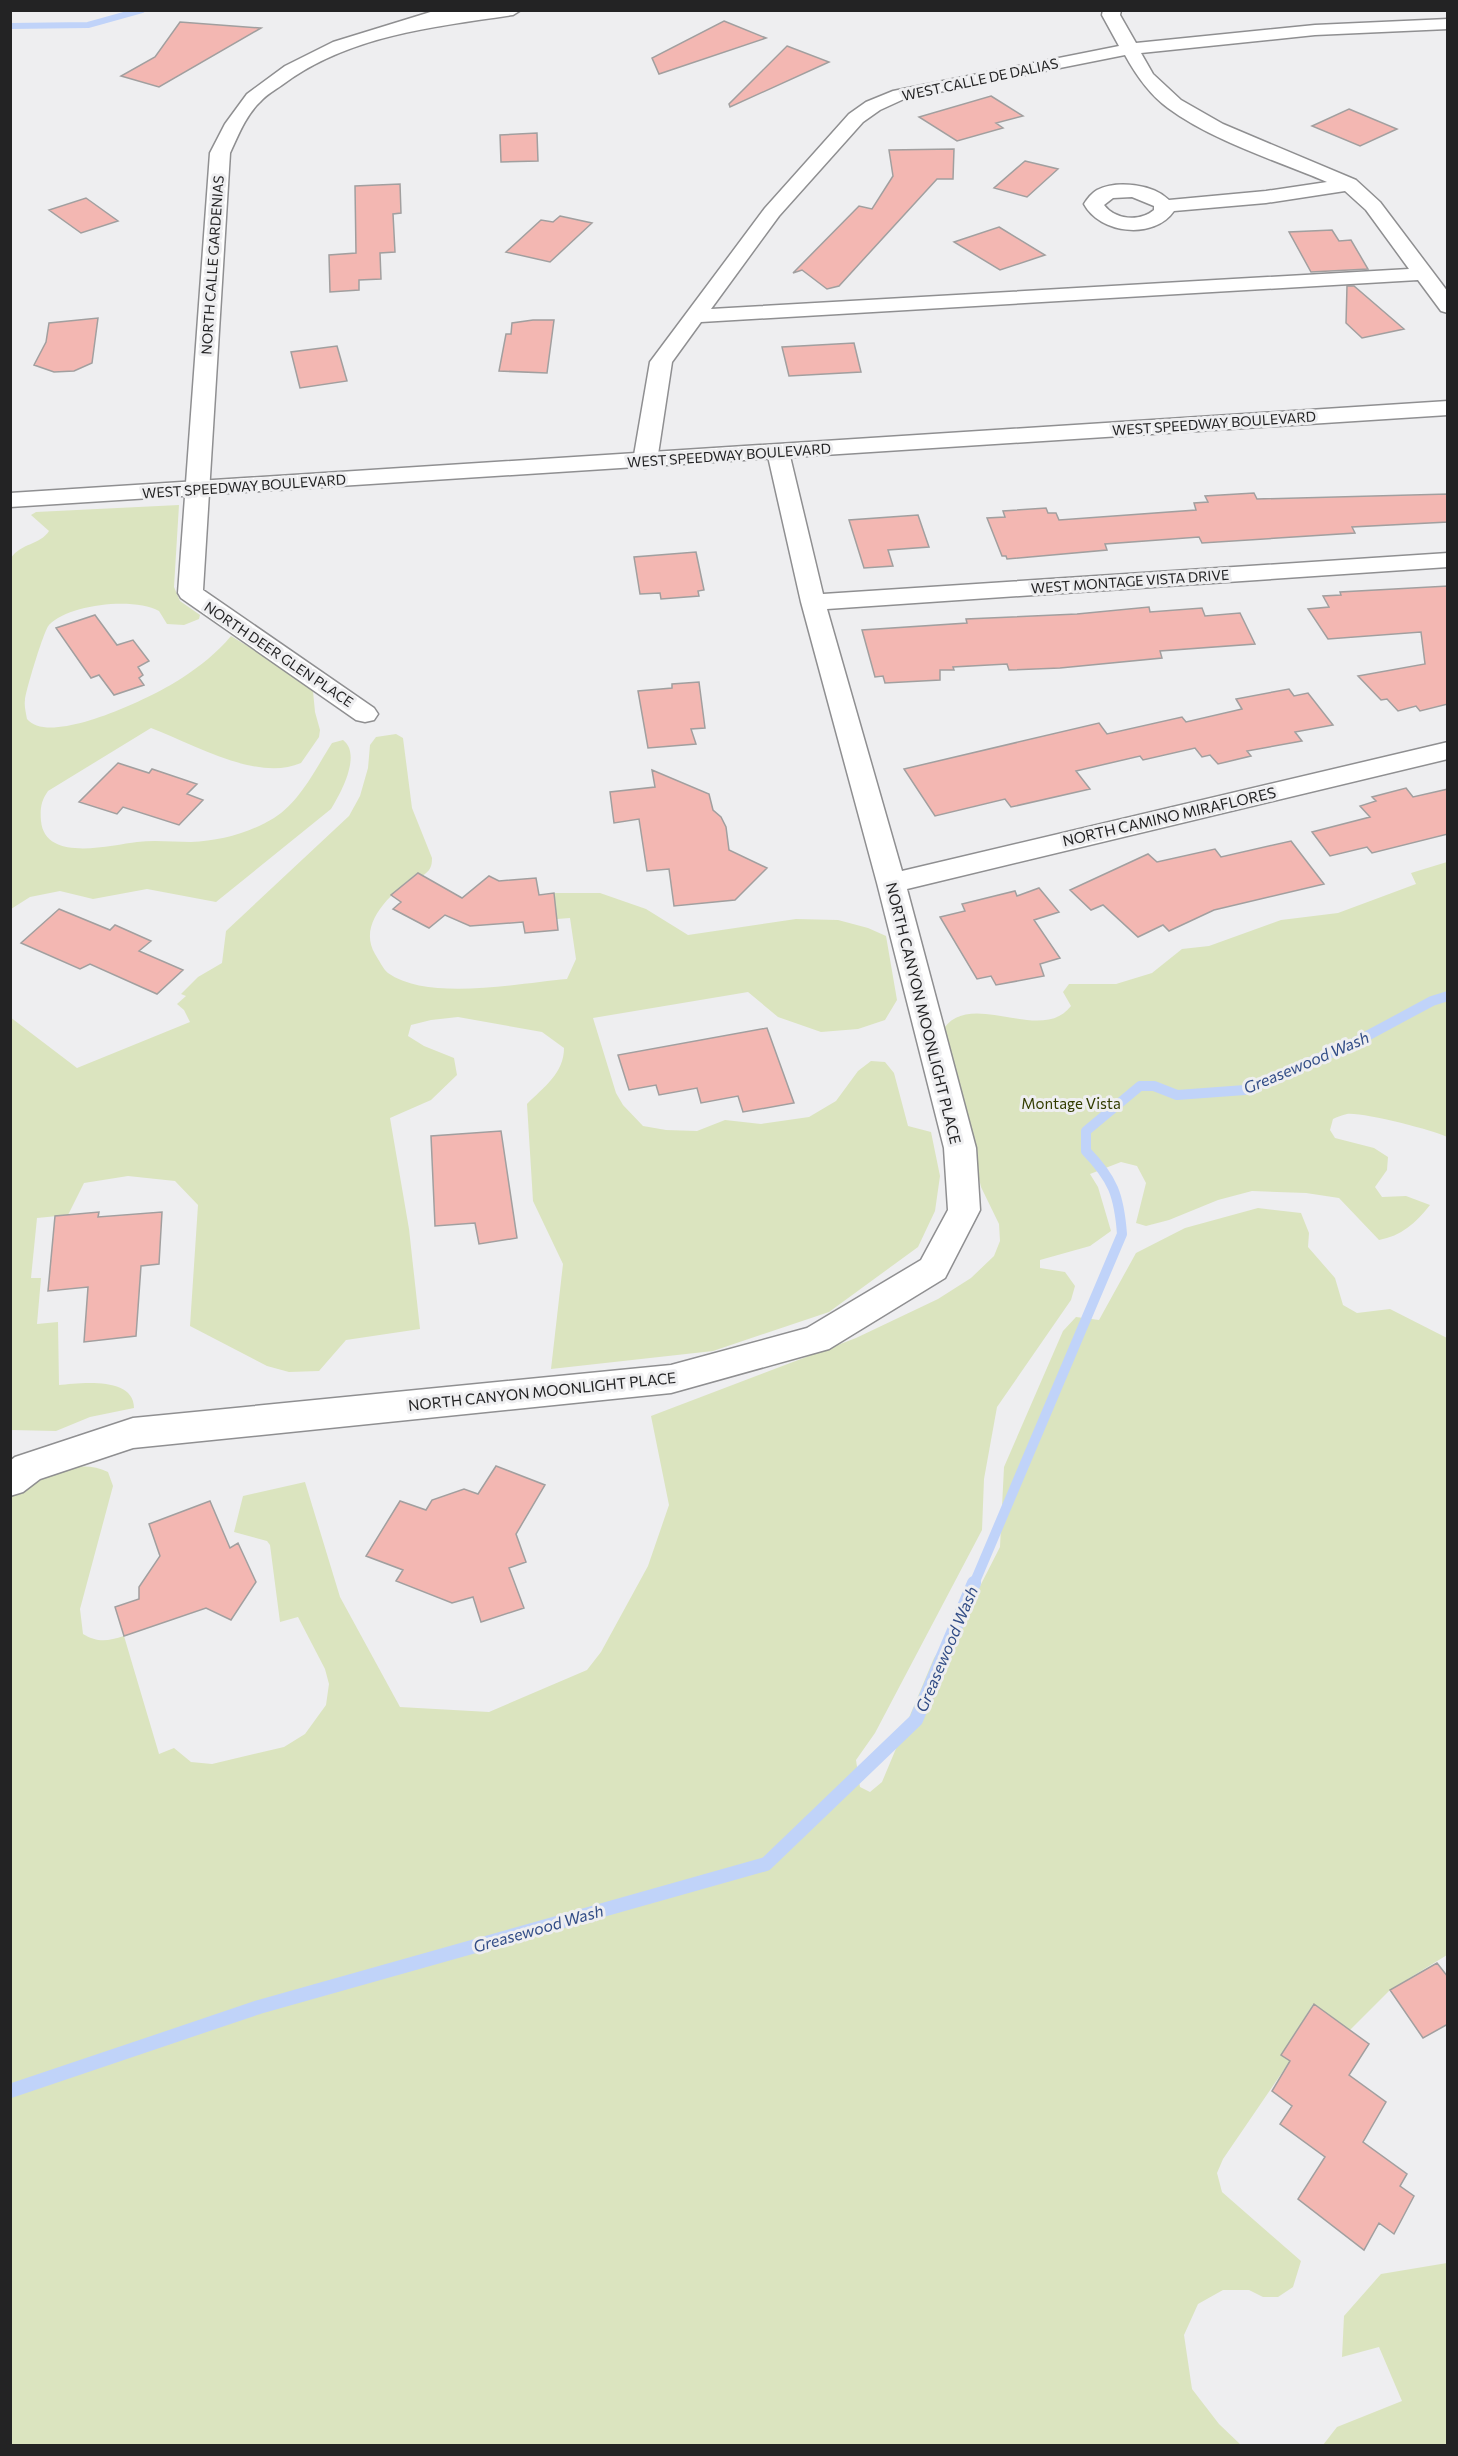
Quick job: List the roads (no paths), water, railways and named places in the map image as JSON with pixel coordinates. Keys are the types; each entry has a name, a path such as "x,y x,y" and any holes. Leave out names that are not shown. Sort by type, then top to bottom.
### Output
{"street":[{"path":"401,27 457,10"},
{"path":"401,27 513,10"},
{"path":"1112,10 1111,15 1146,77 1174,104 1216,128 1349,184 1373,206 1448,307"},
{"path":"1439,24 1448,37"},
{"name":"WEST CALLE DE DALIAS","path":"645,461 662,362 772,212 856,118 873,106 899,95 1129,49 1315,30 1439,24"},
{"name":"NORTH CALLE GARDENIAS","path":"196,489 220,153 234,124 254,98 291,70 339,46 401,27"},
{"path":"1164,206 1266,197 1349,184"},
{"path":"694,316 1423,274"},
{"name":"WEST SPEEDWAY BOULEVARD","path":"10,500 1448,408"},
{"name":"NORTH CANYON MOONLIGHT PLACE","path":"10,1481 28,1468 133,1433 671,1379 817,1339 933,1269 964,1210 960,1148 891,883 813,602 778,452"},
{"name":"NORTH DEER GLEN PLACE","path":"196,489 190,593 365,714"},
{"name":"WEST MONTAGE VISTA DRIVE","path":"813,602 1448,560"},
{"name":"NORTH CAMINO MIRAFLORES","path":"891,883 1448,750"}],"waterway":[{"path":"10,26 88,25 142,10"},
{"name":"Greasewood Wash","path":"974,1584 1122,1234 1119,1209 1113,1188 1103,1170 1086,1151 1086,1131 1140,1086 1154,1086 1177,1095 1245,1090 1352,1044 1432,1001 1448,996"},
{"name":"Greasewood Wash","path":"10,2091 259,2007 766,1864 916,1720 974,1583"}],"park label":[{"name":"Montage Vista","path":"1071,1103"}]}
